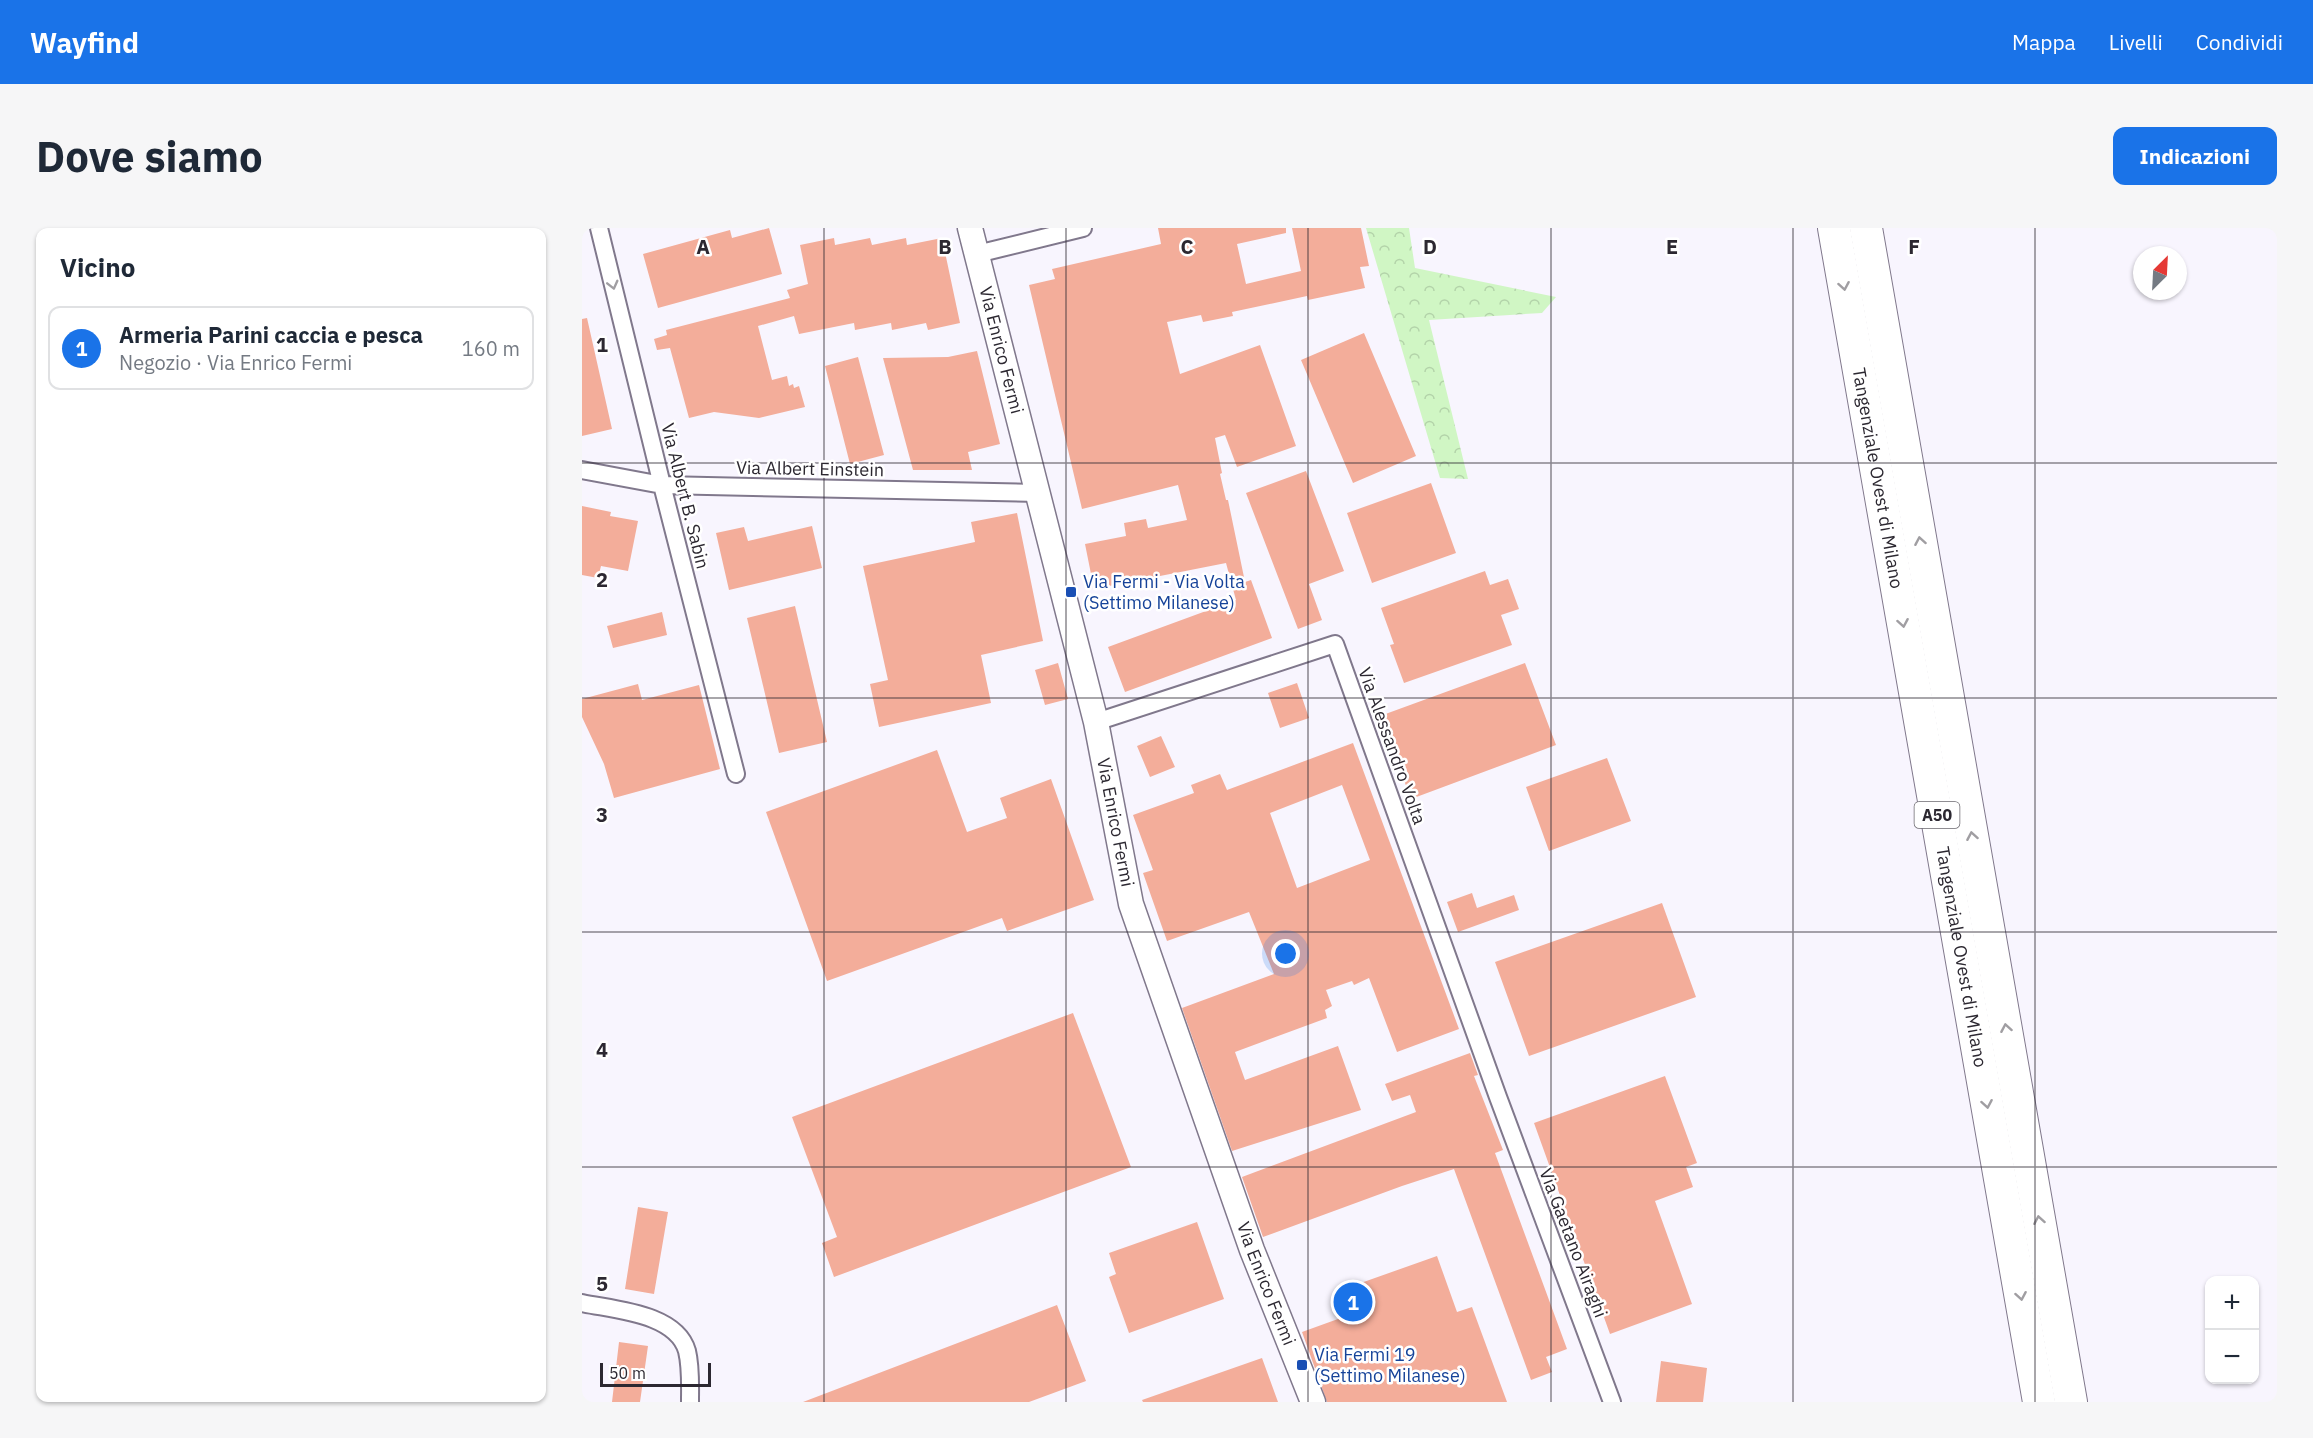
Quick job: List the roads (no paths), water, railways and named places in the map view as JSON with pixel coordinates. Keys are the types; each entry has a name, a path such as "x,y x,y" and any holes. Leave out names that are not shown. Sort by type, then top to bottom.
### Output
{"highway":[{"name":"Tangenziale Ovest di Milano","path":"1834,228 2039,1402"},
{"name":"Tangenziale Ovest di Milano","path":"1866,228 2071,1402"}],"street":[{"name":"Via Albert B. Sabin","path":"599,228 736,774"},
{"name":"Via Enrico Fermi","path":"970,228 1096,722 1131,904 1252,1250 1313,1402"},
{"path":"978,254 1083,228"},
{"name":"Via Albert Einstein","path":"582,470 662,485 1038,493"},
{"name":"Via Alessandro Volta","path":"1096,722 1335,644 1498,1097"},
{"name":"Via Gaetano Airaghi","path":"1498,1097 1612,1402"},
{"path":"582,1303 640,1323 669,1339 677,1351 682,1402"},
{"path":"582,1303 660,1321 672,1329 682,1340 687,1351 690,1402"}],"place":[{"name":"Via Fermi - Via Volta (Settimo Milanese)","path":"1071,592"},
{"name":"Armeria Parini caccia e pesca","path":"1353,1302"},
{"name":"Via Fermi 19 (Settimo Milanese)","path":"1302,1365"}]}
